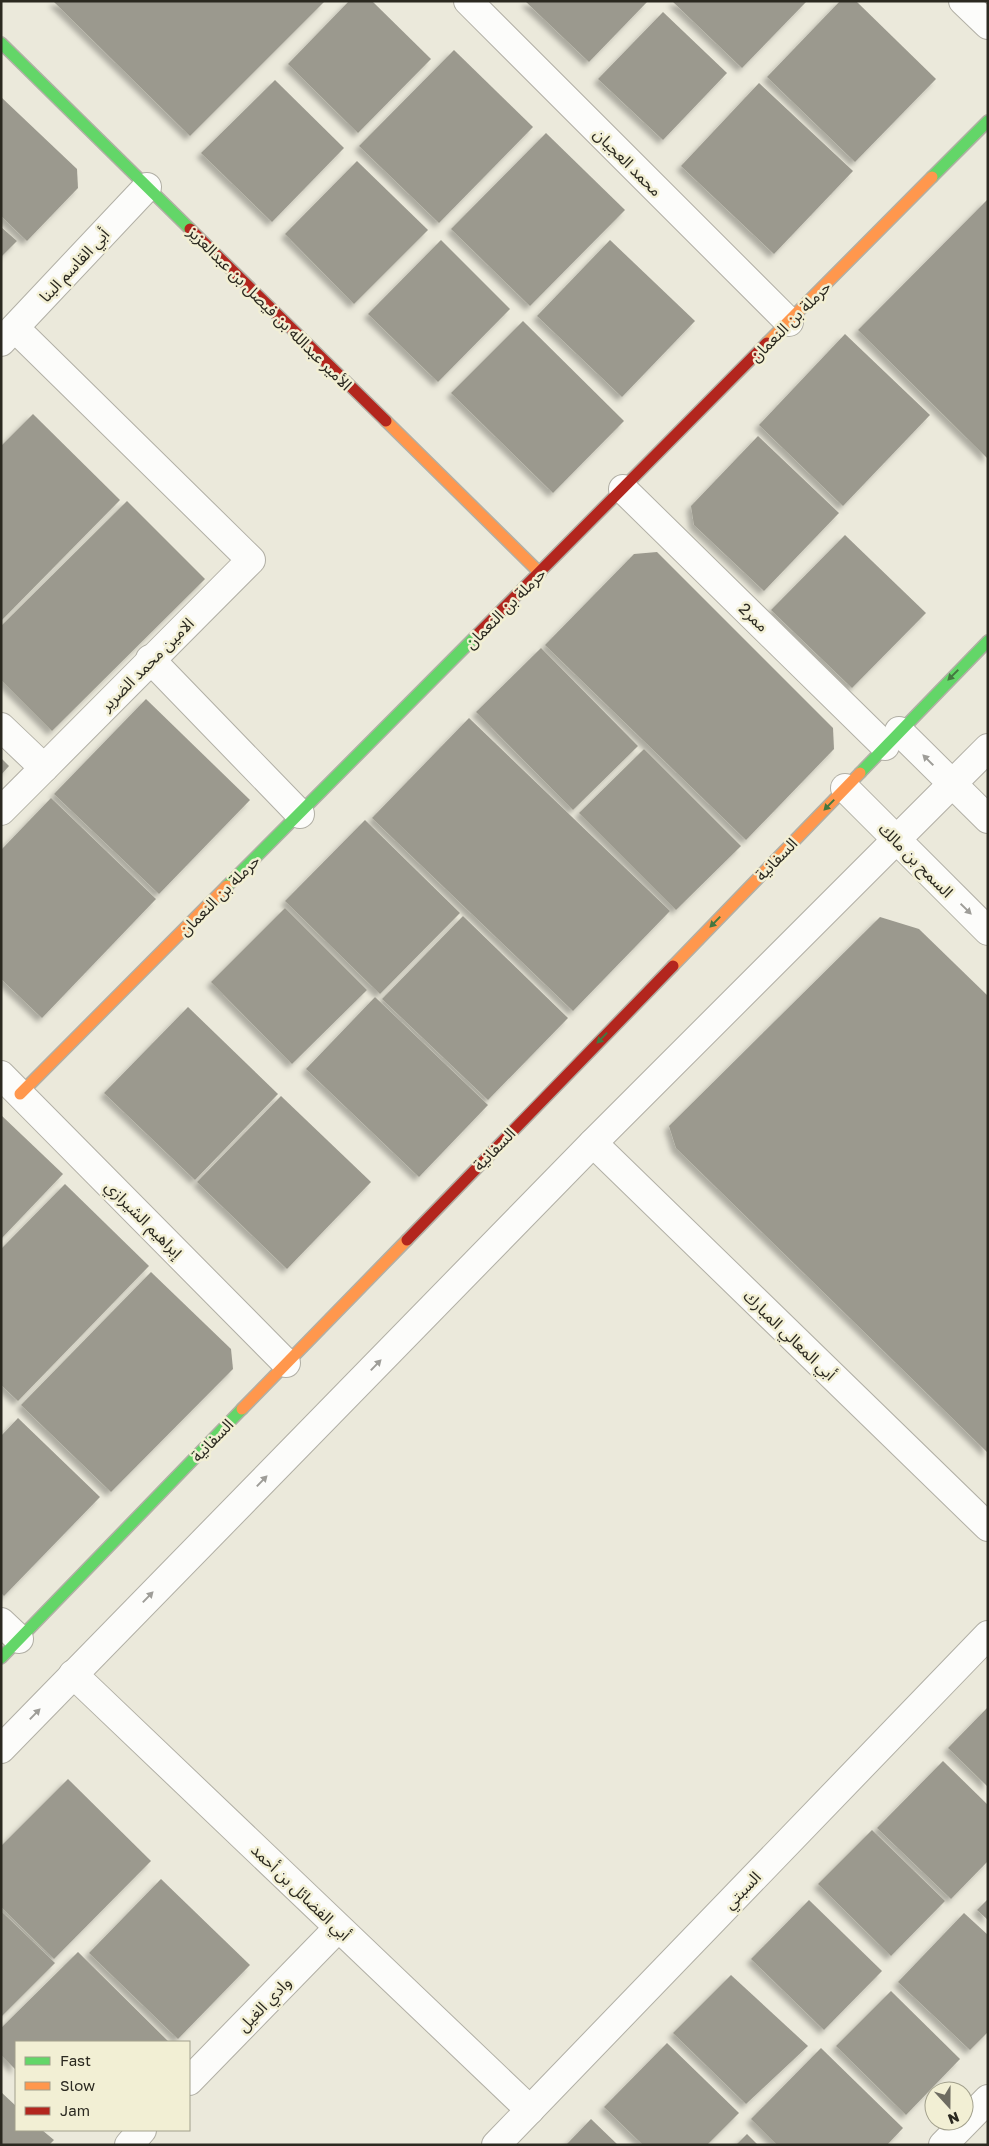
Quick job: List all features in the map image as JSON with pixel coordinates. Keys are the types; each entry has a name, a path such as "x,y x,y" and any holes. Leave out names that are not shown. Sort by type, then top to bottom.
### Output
{"street":[{"name":"محمد العجيان","path":"468,1 789,322"},
{"path":"963,1 988,25"},
{"name":"الأمير عبدالله بن فيصل بن عبدالعزيز","path":"1,43 540,573"},
{"name":"حرملة بن النعمان","path":"11,1084 300,814 988,121"},
{"name":"أبي القاسم البنا","path":"8,335 147,187"},
{"name":"الامين محمد الضرير","path":"1,811 150,659 251,560 8,335"},
{"name":"ممر2","path":"623,489 892,738"},
{"name":"السفانية","path":"7,1640 286,1363 988,641"},
{"path":"150,659 300,814"},
{"path":"1,726 44,768"},
{"path":"892,738 952,784 988,819"},
{"path":"1,1749 593,1143 988,748"},
{"name":"السمح بن مالك","path":"845,788 988,931"},
{"name":"إبراهيم الشيرازي","path":"11,1084 286,1363"},
{"name":"أبي المعالي المبارك","path":"593,1143 988,1527"},
{"name":"السبتي","path":"496,2145 988,1635"},
{"name":"أبي الفضائل بن أحمد","path":"73,1674 530,2110"},
{"name":"وادي الغيل","path":"190,2079 338,1928"},
{"path":"943,2145 988,2099"},
{"path":"130,2145 141,2131"}],"building":[{"path":"53,1 325,1 190,136"},
{"path":"349,1 372,1 431,59 358,133 288,64"},
{"path":"525,1 648,1 589,62"},
{"path":"672,1 807,1 742,68"},
{"path":"840,1 856,1 936,79 855,162 767,77"},
{"path":"663,12 727,73 663,140 598,79"},
{"path":"454,50 533,127 439,223 359,146"},
{"path":"275,80 344,148 272,222 201,153"},
{"path":"759,83 853,171 774,254 681,166"},
{"path":"1,97 77,169 78,188 27,241 1,216"},
{"path":"546,133 625,210 530,306 451,229"},
{"path":"357,161 428,230 354,304 285,234"},
{"path":"988,199 988,459 858,330"},
{"path":"1,227 17,241 1,257"},
{"path":"441,240 510,309 438,382 368,314"},
{"path":"610,240 695,321 622,397 537,316"},
{"path":"523,321 624,421 553,493 451,393"},
{"path":"845,334 930,415 843,506 759,425"},
{"path":"33,414 120,500 1,621 1,446"},
{"path":"758,436 839,513 764,591 694,525 691,506"},
{"path":"127,501 205,579 52,731 1,680 1,626"},
{"path":"845,535 926,613 852,688 771,610"},
{"path":"657,552 833,728 834,749 746,840 545,645 634,554"},
{"path":"541,648 638,746 573,810 476,712"},
{"path":"146,699 250,800 159,894 54,794"},
{"path":"469,718 670,911 573,1011 372,818"},
{"path":"644,749 741,846 676,910 579,813"},
{"path":"1,758 9,766 1,775"},
{"path":"51,798 156,899 42,1018 1,979 1,850"},
{"path":"365,820 460,913 380,994 285,901"},
{"path":"285,908 367,990 292,1064 211,982"},
{"path":"463,916 568,1018 488,1100 382,999"},
{"path":"880,917 919,929 988,996 988,1453 676,1148 669,1126"},
{"path":"375,997 488,1105 419,1177 306,1069"},
{"path":"188,1007 278,1094 195,1180 104,1093"},
{"path":"281,1096 371,1182 287,1269 197,1182"},
{"path":"1,1115 63,1174 1,1239"},
{"path":"65,1184 149,1266 18,1401 1,1385 1,1249"},
{"path":"151,1272 231,1349 233,1369 111,1492 21,1405"},
{"path":"18,1418 100,1497 4,1596 1,1593 1,1436"},
{"path":"988,1707 988,1787 948,1748"},
{"path":"943,1761 988,1805 988,1861 951,1899 877,1828"},
{"path":"68,1779 151,1861 54,1959 1,1907 1,1846"},
{"path":"872,1830 945,1901 891,1956 818,1884"},
{"path":"161,1879 250,1965 178,2039 89,1953"},
{"path":"988,1899 988,1920 977,1910"},
{"path":"809,1900 882,1971 824,2030 751,1959"},
{"path":"1,1911 55,1963 1,2017"},
{"path":"964,1913 988,1935 988,2032 970,2050 898,1982"},
{"path":"78,1952 168,2041 15,2041 15,2069 1,2055 1,2028"},
{"path":"731,1975 808,2046 746,2104 673,2033"},
{"path":"891,1991 960,2059 939,2081 924,2081 924,2096 906,2115 836,2046"},
{"path":"667,2043 739,2113 707,2145 643,2145 604,2107"},
{"path":"821,2048 903,2128 887,2145 777,2145 751,2119"},
{"path":"1,2092 15,2105 15,2131 43,2131 54,2140 49,2145 1,2145"},
{"path":"591,2119 618,2145 566,2145"},
{"path":"747,2134 758,2145 736,2145"}],"traffic: fast":[{"path":"1,43 190,229"},
{"path":"932,177 988,121"},
{"path":"227,886 478,634"},
{"path":"860,773 988,641"},
{"path":"1,1658 242,1409"}],"traffic: slow":[{"path":"767,343 932,177"},
{"path":"386,421 540,573"},
{"path":"673,966 860,773"},
{"path":"20,1094 227,886"},
{"path":"242,1409 407,1240"}],"traffic: jam":[{"path":"190,229 386,421"},
{"path":"478,634 767,343"},
{"path":"407,1240 673,966"}]}
